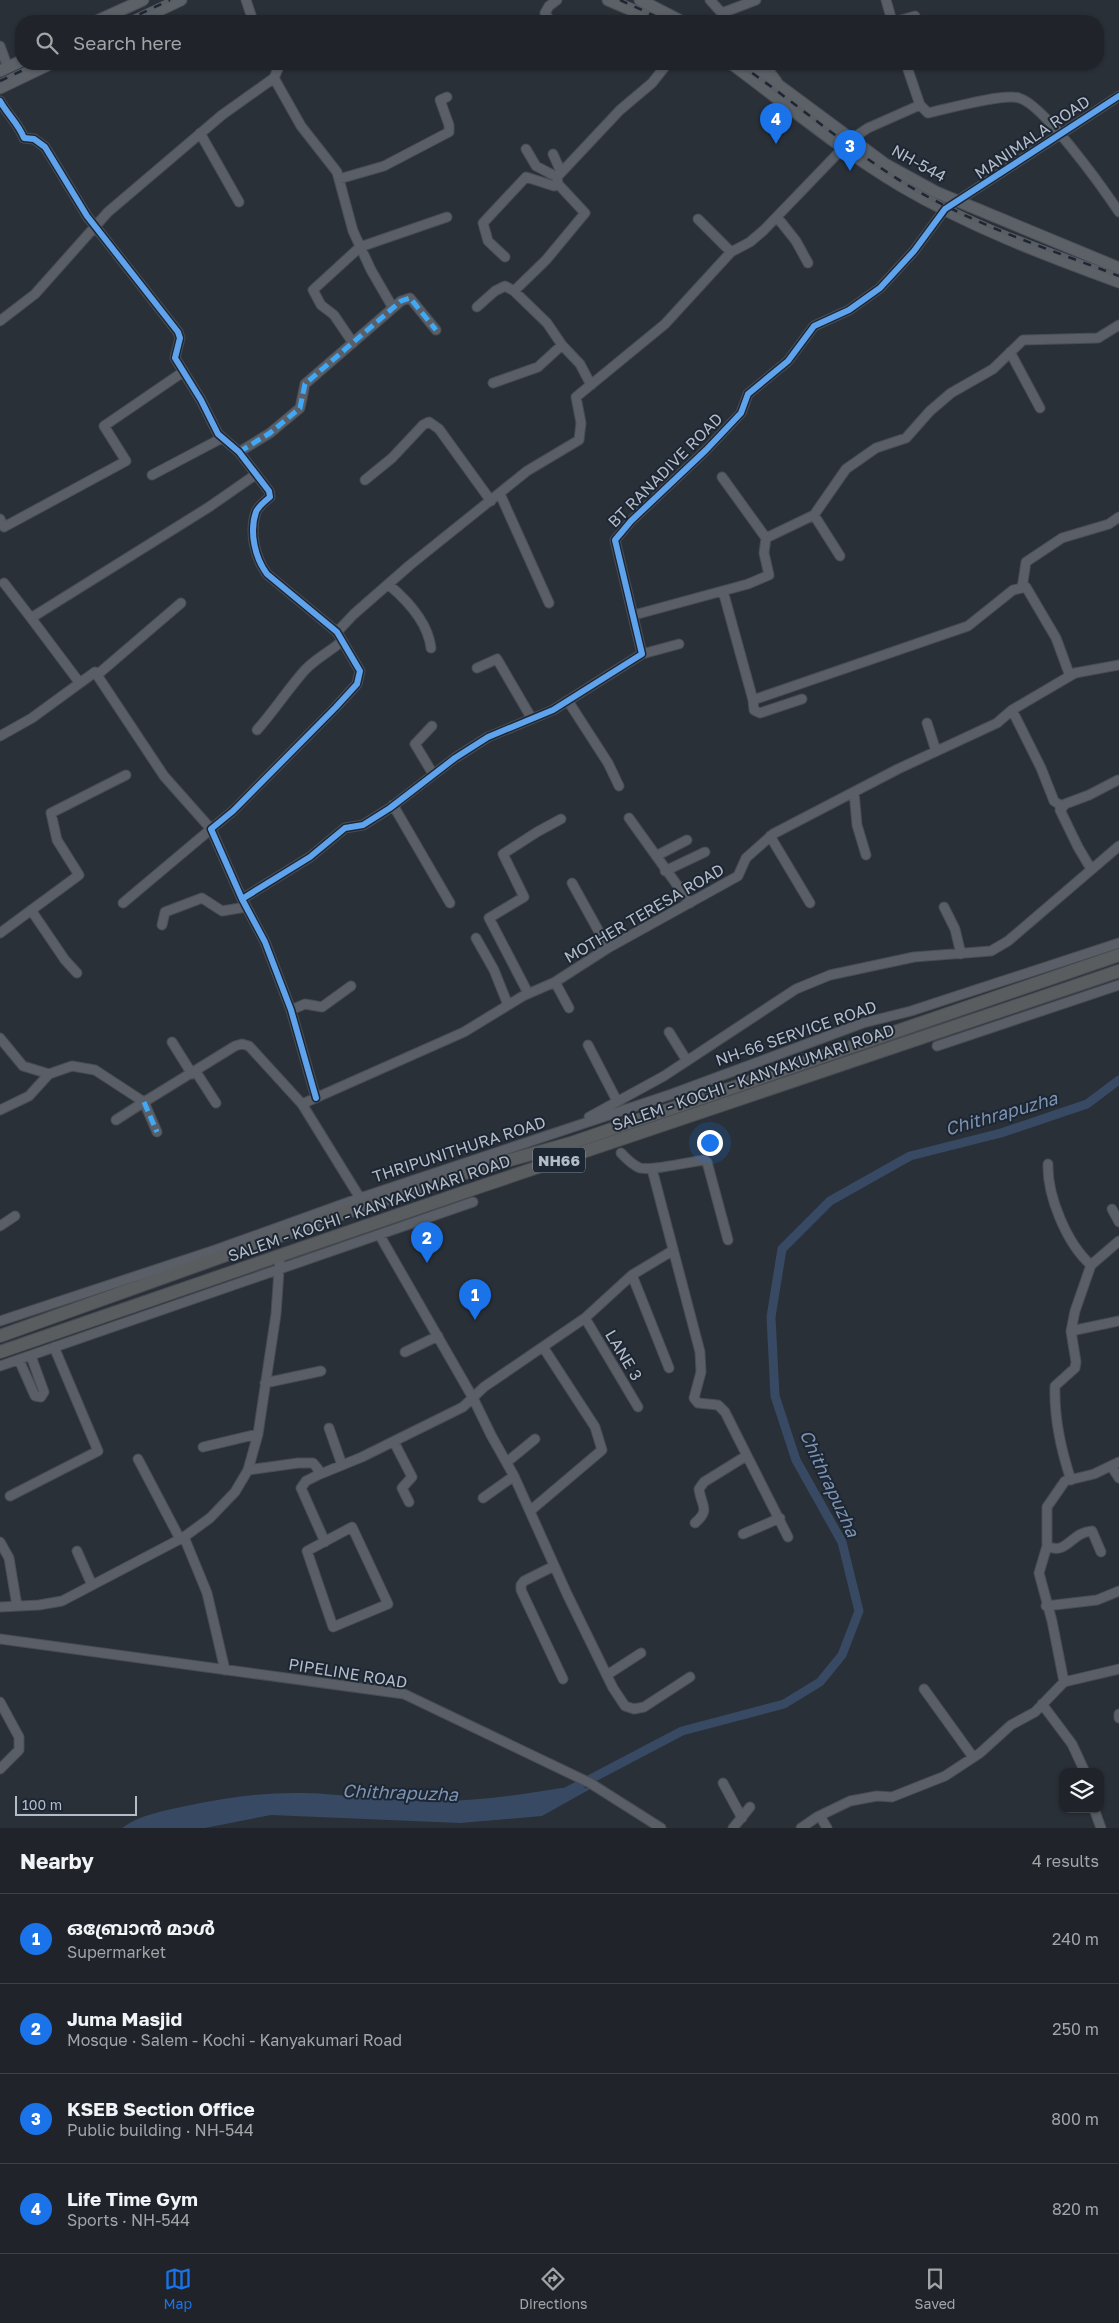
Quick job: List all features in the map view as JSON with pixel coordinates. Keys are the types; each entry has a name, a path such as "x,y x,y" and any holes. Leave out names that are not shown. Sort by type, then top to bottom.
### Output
{"highway":[{"name":"SALEM - KOCHI - KANYAKUMARI ROAD","path":"0,1336 161,1279 402,1189 571,1143 1119,955"},
{"name":"SALEM - KOCHI - KANYAKUMARI ROAD","path":"0,1352 280,1256 471,1196 935,1040 1072,986 1119,971"},
{"path":"1068,973 1072,986"},
{"path":"161,1279 166,1295"}],"main road":[{"path":"111,15 143,0"},
{"path":"150,15 182,0"},
{"path":"608,0 643,15"},
{"path":"640,0 669,15"},
{"path":"0,88 38,70"},
{"name":"NH-544","path":"742,70 854,138 885,164 936,192 1024,231 1119,268"},
{"name":"NH-544","path":"756,70 839,152 856,158 901,186 945,209 999,234 1119,282"}],"street":[{"path":"246,0 252,15"},
{"path":"546,15 545,13 549,6 557,0"},
{"path":"710,0 722,13 756,0"},
{"path":"886,0 890,15"},
{"path":"0,46 4,70"},
{"path":"0,321 35,294 96,226 156,169 200,133 274,78 277,70"},
{"path":"505,257 488,241 483,223 526,177 554,186 620,110 652,83 662,70"},
{"path":"767,70 780,92"},
{"path":"908,70 920,105 928,112 1002,98 1020,98 1037,109 1091,171 1119,212"},
{"path":"274,78 301,126 337,172 353,231 393,308"},
{"name":"MANIMALA ROAD","path":"960,202 1119,96"},
{"path":"339,179 384,166 449,132 449,125 440,100 447,97"},
{"path":"0,101 6,111 12,116 24,138 34,139 46,147 87,216 178,332 180,338 175,358 202,400 210,421 222,438 239,452 254,475 269,491 270,497 256,511 254,546 262,567 267,574 337,632 360,671 357,684 232,811 123,902"},
{"path":"854,138 868,128 920,105"},
{"path":"200,133 239,202"},
{"path":"526,149 536,166 559,178"},
{"path":"337,632 354,614 410,565 527,471 579,440 581,423 576,397 665,324 731,252 750,242 777,218 839,152"},
{"path":"514,291 546,260 585,213 559,178 553,154"},
{"name":"BT RANADIVE ROAD","path":"642,654 615,540 631,521 706,450 741,413 748,394 788,361 814,326 849,310 880,288 914,251 945,209 960,202"},
{"path":"353,343 334,315 321,305 313,290 360,247 446,216"},
{"path":"777,218 796,241 808,262"},
{"path":"698,220 731,252"},
{"path":"477,307 495,291 505,286 514,291 546,323 562,345 580,364 591,385"},
{"path":"239,452 270,433 300,408 305,384 401,301 410,298 436,330"},
{"path":"766,538 814,515 846,470 876,448 906,438 930,411 949,395 993,368 1023,340 1098,338 1119,325"},
{"path":"493,383 538,367 562,345"},
{"path":"1010,352 1040,408"},
{"path":"0,519 4,527 126,461 104,426 183,372"},
{"path":"365,480 392,458 424,425 430,422 439,429 491,501"},
{"path":"152,475 222,438"},
{"path":"31,618 209,507 254,475"},
{"path":"634,615 748,584 769,574 764,553 766,538 722,477"},
{"path":"500,494 548,603"},
{"path":"814,515 840,556"},
{"path":"1022,588 1026,562 1062,538 1109,524 1119,517"},
{"path":"4,583 79,682"},
{"path":"388,585 400,594 429,633 431,648"},
{"path":"753,700 968,626 1013,590 1026,587 1052,630 1070,676"},
{"path":"723,591 753,700 754,710 760,713 802,698"},
{"path":"97,675 181,603"},
{"path":"257,730 306,668 330,653 342,641"},
{"path":"162,925 165,912 202,898 222,911 244,903 310,857 345,828 363,825 394,805 433,774 488,738 553,710 642,654 679,644"},
{"path":"478,668 497,659 532,719"},
{"name":"MOTHER TERESA ROAD","path":"302,1104 403,1061 464,1032 528,993 554,982 608,948 738,876 746,858 770,836 936,751 997,723 1012,710 1075,673 1119,664"},
{"path":"0,736 32,718 94,672 97,675 164,776 211,829 244,903 265,942 292,1010 316,1098"},
{"path":"568,701 608,764 619,786"},
{"path":"1012,710 1054,801 1063,806"},
{"path":"927,723 936,751"},
{"path":"432,726 415,744 433,774"},
{"path":"0,933 79,875 57,840 51,813 126,775"},
{"path":"1091,868 1078,848 1060,810 1065,804 1089,795 1118,780"},
{"path":"854,792 858,826 866,854"},
{"path":"394,805 450,903"},
{"path":"629,818 665,871 690,903"},
{"path":"528,993 489,918 524,897 504,854 561,819"},
{"path":"770,836 810,903"},
{"path":"656,856 687,840"},
{"path":"569,1128 687,1061 796,990 830,975 914,957 991,951 1008,941 1119,846"},
{"path":"665,871 705,852"},
{"path":"572,883 608,948"},
{"path":"944,907 955,929 961,954"},
{"path":"31,910 65,960 77,973"},
{"path":"476,938 494,970 508,1005"},
{"name":"NH-66 SERVICE ROAD","path":"569,1128 672,1094 863,1023 911,1012 1119,943"},
{"path":"554,982 569,1008"},
{"path":"935,1040 1119,985"},
{"path":"292,1010 304,1004 322,1007 351,986"},
{"path":"669,1032 687,1061"},
{"path":"0,1038 23,1066 49,1074"},
{"path":"172,1042 216,1104"},
{"path":"116,1120 235,1046 242,1044 249,1046 302,1104 334,1153 360,1198"},
{"path":"588,1045 617,1101"},
{"path":"0,1110 29,1096 49,1074 72,1066 95,1070 144,1102 157,1132"},
{"name":"THRIPUNITHURA ROAD","path":"0,1320 214,1250 360,1198 402,1189 569,1128"},
{"path":"621,1154 633,1165 652,1169 682,1162 708,1162 728,1240"},
{"path":"1048,1164 1048,1180 1055,1205 1076,1246 1091,1265"},
{"path":"652,1169 672,1251 680,1272 685,1302 700,1352 701,1372 694,1398 698,1403 722,1408 780,1518 788,1537"},
{"path":"0,1366 380,1236 471,1196"},
{"path":"1112,1209 1119,1222"},
{"path":"0,1226 15,1216"},
{"path":"380,1236 473,1398 507,1462 554,1566 607,1675 625,1706 634,1709 644,1706 690,1677"},
{"path":"1070,1480 1063,1457 1054,1399 1055,1386 1075,1368 1076,1362 1071,1331 1074,1311 1091,1265 1119,1241"},
{"path":"325,1542 301,1488 306,1481 394,1442 462,1407 484,1387 585,1318 632,1275 672,1251"},
{"path":"0,1607 39,1605 62,1601 182,1538 210,1518 235,1492 248,1470 258,1434 276,1314 280,1256"},
{"path":"632,1275 669,1368"},
{"name":"LANE 3","path":"585,1318 638,1407"},
{"path":"1071,1331 1119,1321"},
{"path":"65,1329 69,1342"},
{"path":"405,1352 438,1336"},
{"path":"10,1496 98,1450 54,1347"},
{"path":"530,1511 602,1450 594,1427 543,1347"},
{"path":"19,1360 35,1396 41,1397 44,1392 30,1356"},
{"path":"265,1383 321,1371"},
{"path":"329,1428 342,1465"},
{"path":"203,1447 258,1434"},
{"path":"507,1462 535,1440"},
{"path":"394,1442 412,1476 402,1488 409,1502"},
{"path":"695,1523 703,1516 705,1510 699,1489 704,1482 746,1456"},
{"path":"138,1459 182,1538 207,1593 225,1670"},
{"path":"248,1470 298,1463 313,1463 318,1469 318,1475"},
{"path":"1064,1682 1052,1621 1046,1606 1039,1573 1047,1546 1047,1507 1065,1481 1115,1464 1119,1478"},
{"path":"483,1498 514,1476"},
{"path":"743,1534 780,1518"},
{"path":"352,1527 388,1604 333,1627 307,1551 325,1542 352,1527"},
{"path":"1047,1546 1055,1550 1061,1549 1077,1536 1092,1531 1101,1552"},
{"path":"0,1542 10,1558 17,1606"},
{"path":"77,1551 92,1585"},
{"path":"554,1566 524,1581 521,1590 563,1679"},
{"path":"1046,1606 1097,1600 1119,1591"},
{"name":"PIPELINE ROAD","path":"0,1639 404,1694 566,1772 614,1798 661,1828"},
{"path":"607,1675 641,1653"},
{"path":"801,1828 820,1816 861,1797 892,1797 945,1776 973,1757 1010,1725 1035,1712 1064,1682 1119,1669"},
{"path":"924,1690 973,1757"},
{"path":"0,1702 19,1737 20,1750 0,1769"},
{"path":"1042,1704 1072,1744 1083,1768"},
{"path":"724,1783 742,1818"},
{"path":"733,1828 750,1807"},
{"path":"1095,1813 1101,1828"},
{"path":"820,1816 827,1828"}],"water":[{"path":"561,1788 592,1788 542,1816 460,1823 271,1815 205,1828 122,1828 137,1819 161,1811 244,1796 303,1793 419,1801 452,1801"}],"waterway":[{"name":"Chithrapuzha","path":"564,1793 682,1731 784,1704 820,1682 842,1655 859,1611 842,1542 796,1460 775,1396 771,1317 782,1249 830,1201 910,1156 1001,1133 1087,1104 1119,1080"}],"railway":[{"path":"138,15 170,0"},
{"path":"620,0 653,15"},
{"path":"0,81 23,70"},
{"path":"748,70 865,157 934,200 959,213 1012,235 1119,276"}],"marked path":[{"path":"239,452 270,433 300,408 305,384 401,301 410,298 436,330"},
{"path":"144,1102 157,1132"}],"cycle path":[{"path":"242,899 310,857 345,828 363,825 390,808 455,758 488,737 553,710 642,654 615,540 631,521 706,450 741,413 748,394 788,361 814,326 849,310 880,288 914,251 945,209 1119,96"},
{"path":"0,101 24,138 34,139 45,147 87,216 178,332 180,338 175,358 201,400 218,434 239,452 269,491 270,497 256,512 253,528 256,553 263,568 267,574 337,632 360,671 357,684 336,707 233,811 211,829 242,899 265,942 291,1010 316,1098"}],"place":[{"name":"Life Time Gym","path":"776,144"},
{"name":"KSEB Section Office","path":"850,171"},
{"name":"Juma Masjid","path":"427,1263"},
{"name":"ഒബ്രോൻ മാൾ","path":"475,1320"}]}
